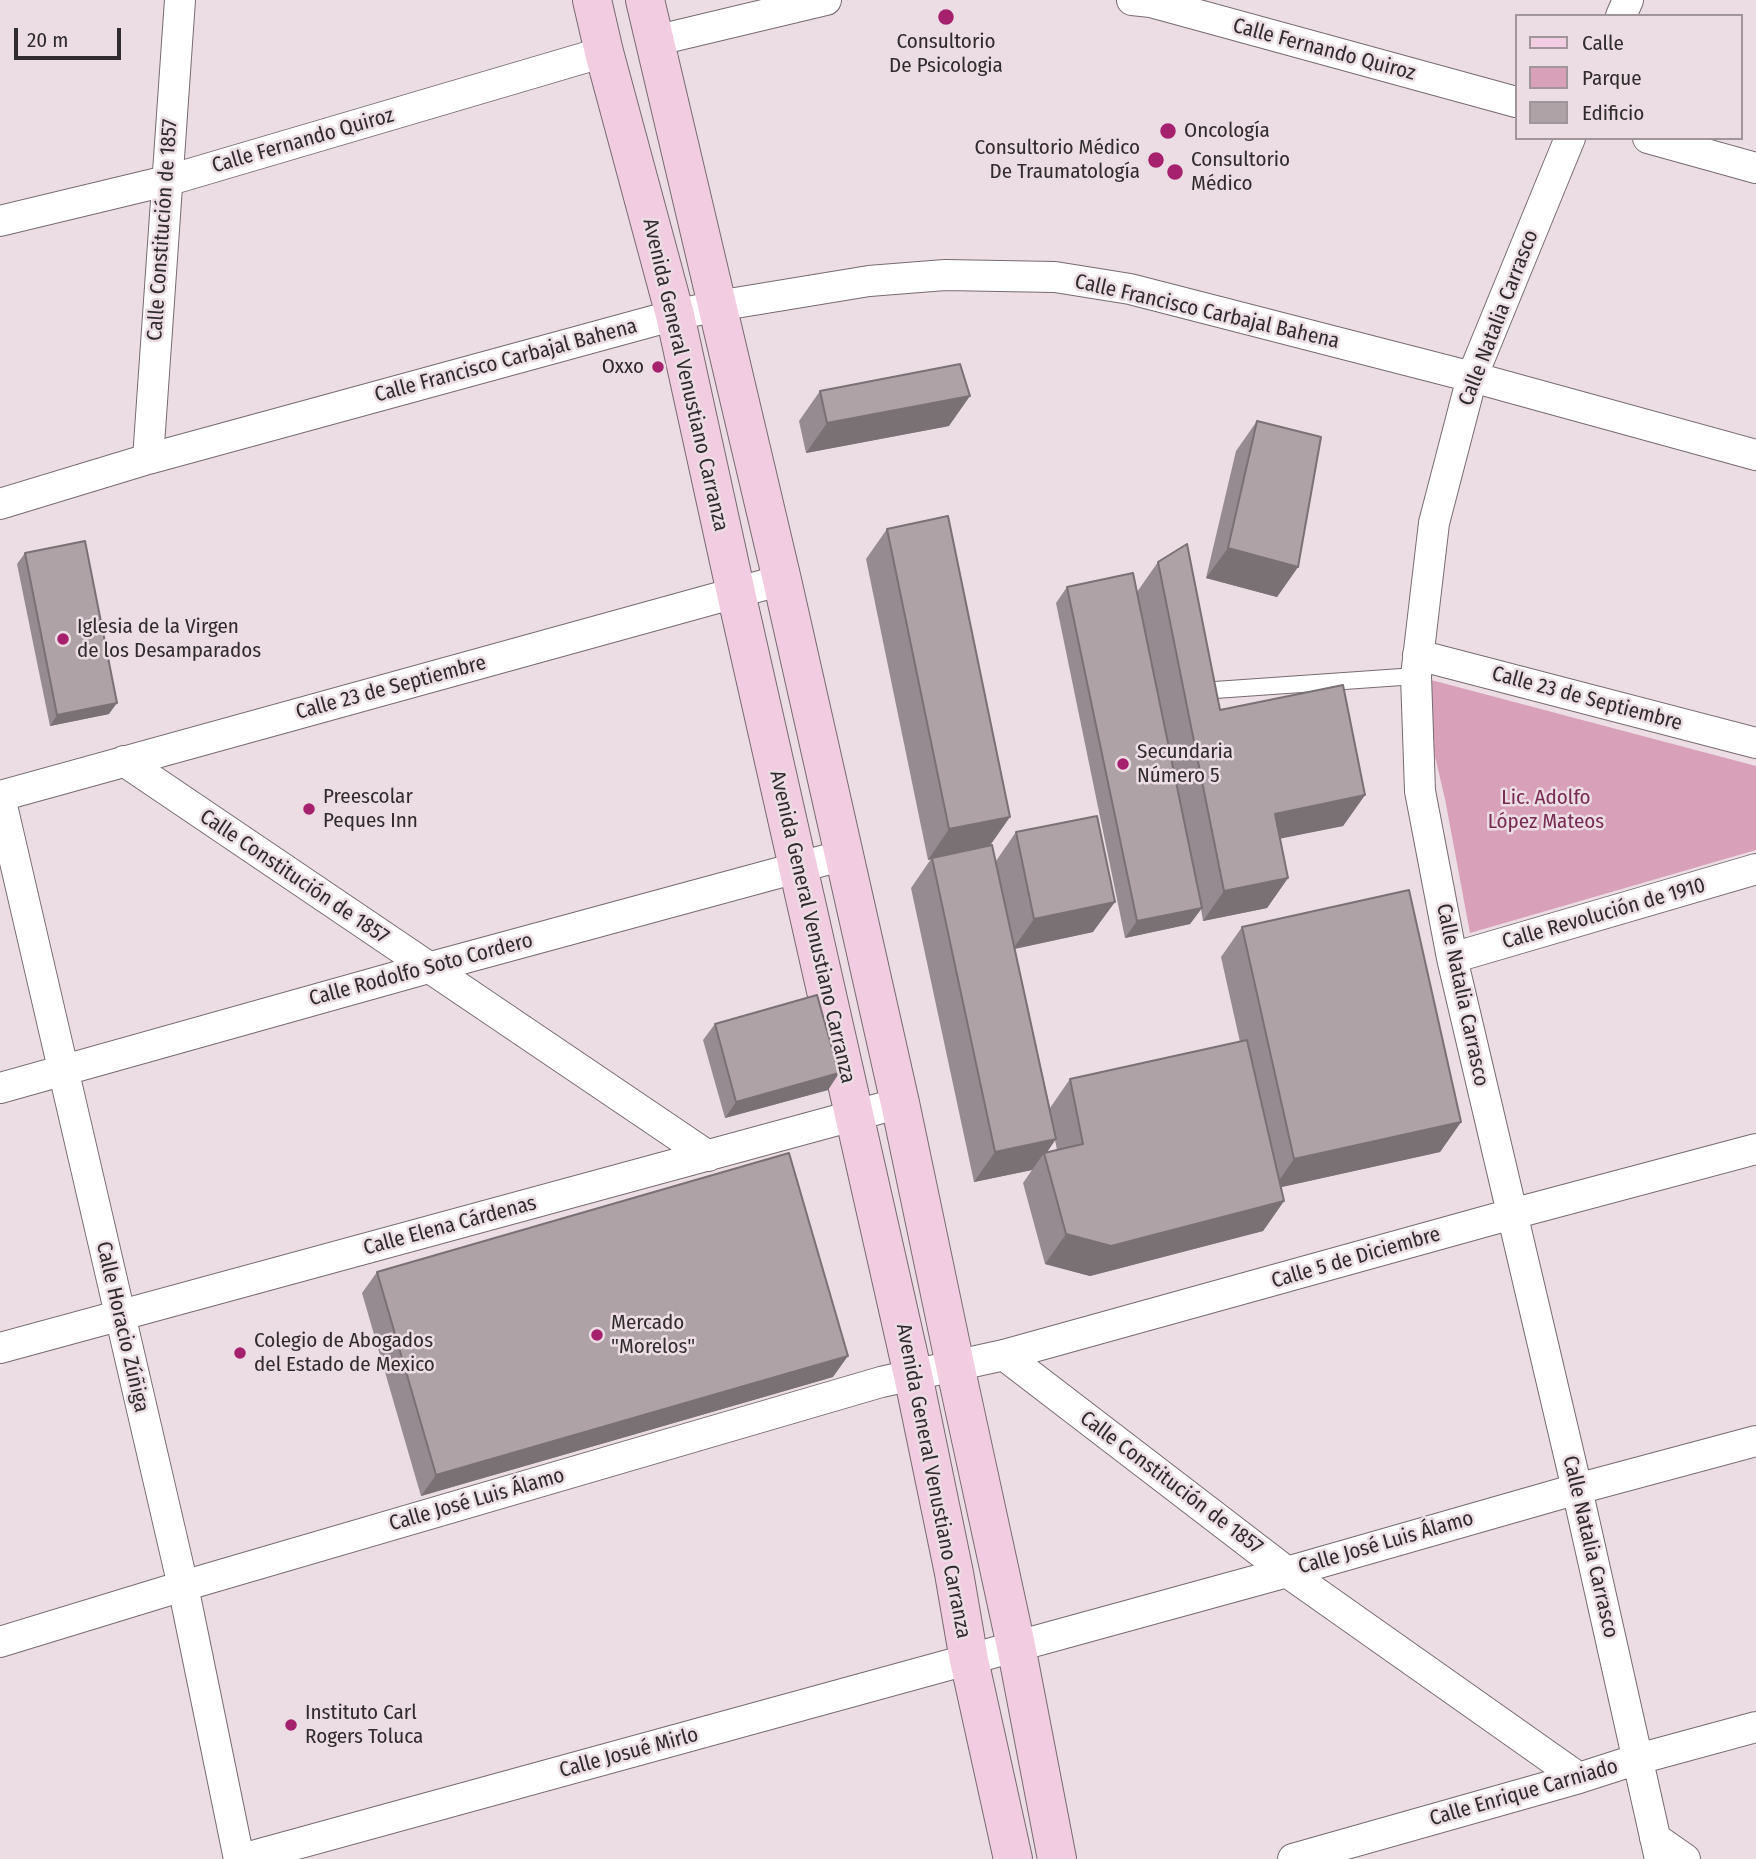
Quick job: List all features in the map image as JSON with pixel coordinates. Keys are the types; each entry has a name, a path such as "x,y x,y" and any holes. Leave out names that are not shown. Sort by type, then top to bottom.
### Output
{"main road":[{"name":"Avenida General Venustiano Carranza","path":"592,0 675,315 913,1375 969,1660 1013,1859"},
{"name":"Avenida General Venustiano Carranza","path":"645,0 782,580 900,1103 1016,1646 1057,1859"}],"street":[{"name":"Calle Constitución de 1857","path":"148,459 180,0"},
{"path":"654,41 826,0"},
{"name":"Calle Fernando Quiroz","path":"1132,0 1151,2 1514,101"},
{"name":"Calle Fernando Quiroz","path":"0,221 166,181 604,52"},
{"name":"Calle Natalia Carrasco","path":"1569,140 1472,377 1434,523 1417,665 1420,791 1452,958 1577,1489 1657,1848"},
{"path":"1655,140 1756,168"},
{"name":"Calle Francisco Carbajal Bahena","path":"0,504 148,459 675,315 869,281 945,275 1055,276 1130,289 1472,377 1756,455"},
{"name":"Calle 23 de Septiembre","path":"0,796 782,580"},
{"name":"Calle 23 de Septiembre","path":"1417,665 1756,743"},
{"name":"Calle Constitución de 1857","path":"124,761 708,1156"},
{"name":"Calle Horacio Zúñiga","path":"0,796 183,1586 240,1859"},
{"name":"Calle Rodolfo Soto Cordero","path":"0,1088 844,855"},
{"name":"Calle Revolución de 1910","path":"1452,958 1756,869"},
{"name":"Calle Elena Cárdenas","path":"0,1348 900,1103"},
{"name":"Calle 5 de Diciembre","path":"955,1366 1004,1355 1756,1149"},
{"name":"Calle Constitución de 1857","path":"1004,1355 1287,1572 1579,1778"},
{"name":"Calle José Luis Álamo","path":"0,1642 868,1386 955,1366"},
{"name":"Calle José Luis Álamo","path":"1016,1646 1756,1441"},
{"name":"Calle Josué Mirlo","path":"240,1859 1016,1646"},
{"name":"Calle Enrique Carniado","path":"1293,1859 1756,1727"},
{"path":"1657,1848 1685,1859"}],"lane":[{"path":"1215,690 1417,665"}],"green space":[{"name":"Lic. Adolfo López Mateos","path":"1416,676 1756,766 1756,850 1470,933 1445,799"}],"building":[{"path":"960,364 970,396 827,423 820,391"},
{"path":"1257,421 1321,437 1298,567 1228,548"},
{"path":"948,516 1010,817 949,829 887,529"},
{"name":"Iglesia de la Virgen de los Desamparados","path":"85,541 117,703 57,715 25,553"},
{"path":"1187,544 1220,710 1343,685 1365,795 1275,814 1288,878 1224,891 1158,562"},
{"name":"Secundaria Número 5","path":"1133,573 1202,908 1137,921 1067,587"},
{"path":"1097,816 1115,902 1034,919 1016,832"},
{"path":"992,845 1056,1139 995,1152 932,858"},
{"path":"1409,890 1461,1122 1294,1159 1242,927"},
{"path":"817,995 839,1073 736,1102 715,1024"},
{"path":"1247,1040 1284,1201 1111,1246 1066,1234 1044,1153 1083,1144 1070,1079"},
{"name":"Mercado \"Morelos\"","path":"789,1153 848,1356 436,1475 377,1272"}],"place":[{"name":"Consultorio De Psicologia","path":"946,17"},
{"name":"Oncología","path":"1168,131"},
{"name":"Consultorio Médico De Traumatología","path":"1156,160"},
{"name":"Consultorio Médico","path":"1175,172"},
{"name":"Oxxo","path":"658,367"},
{"name":"Iglesia de la Virgen de los Desamparados","path":"63,639"},
{"name":"Secundaria Número 5","path":"1123,764"},
{"name":"Preescolar Peques Inn","path":"309,809"},
{"name":"Mercado \"Morelos\"","path":"597,1335"},
{"name":"Colegio de Abogados del Estado de Mexico","path":"240,1353"},
{"name":"Instituto Carl Rogers Toluca","path":"291,1725"}]}
